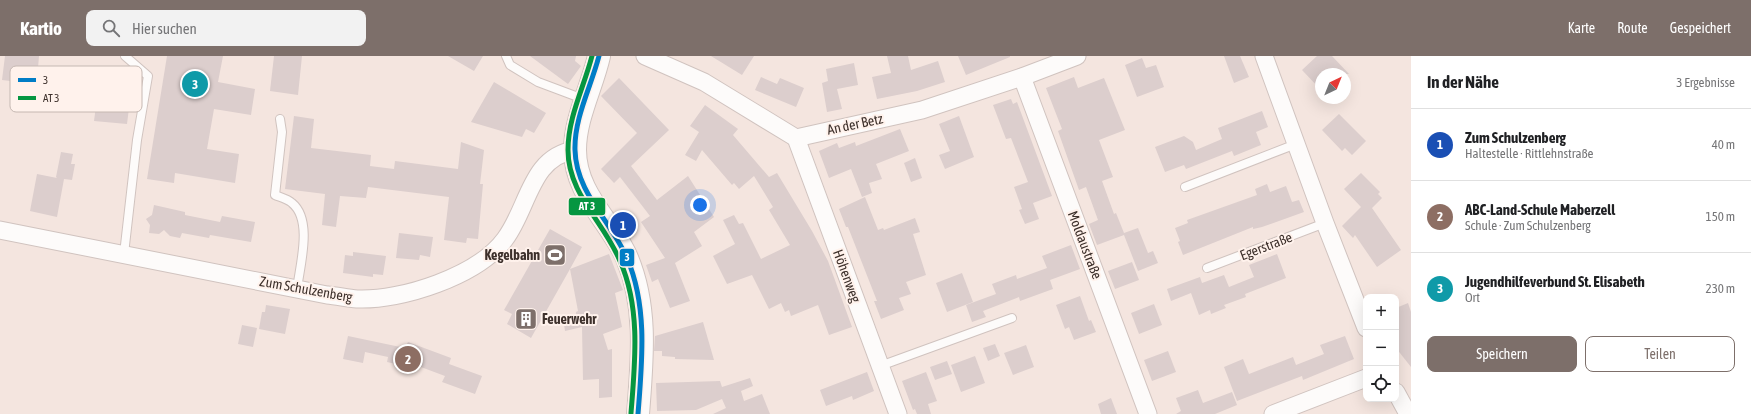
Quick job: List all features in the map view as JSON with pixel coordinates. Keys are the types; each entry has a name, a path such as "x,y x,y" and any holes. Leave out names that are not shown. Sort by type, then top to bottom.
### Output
{"street":[{"path":"599,56 577,133 575,150 576,164 583,187 590,200 622,247 637,287 643,335 638,414"},
{"path":"645,56 704,82 796,138"},
{"name":"An der Betz","path":"796,138 922,110 1022,77 1077,56"},
{"path":"1264,56 1325,223 1363,320"},
{"name":"Moldaustraße","path":"1022,77 1148,414"},
{"name":"Höhenweg","path":"796,138 898,414"},
{"name":"Zum Schulzenberg","path":"0,230 297,289 357,299 384,297 410,292 440,282 483,261 505,240 516,222 538,173 545,164 554,156 566,151 575,150"},
{"path":"1273,414 1363,379"},
{"path":"1399,398 1408,414"}],"lane":[{"path":"125,56 136,66"},
{"path":"506,56 510,65 538,82 586,100"},
{"path":"142,71 148,76 142,111"},
{"path":"124,254 137,140 142,112"},
{"path":"280,119 282,132 275,195 292,203 302,216 304,232 297,289"},
{"path":"1185,187 1296,144"},
{"name":"Egerstraße","path":"1207,268 1325,223"},
{"path":"880,366 1012,318"}],"building":[{"path":"5,56 39,56 38,66 10,66 10,81 2,80"},
{"path":"167,56 223,56 218,82 255,89 251,115 214,109 207,149 239,154 235,183 175,173 174,183 147,179"},
{"path":"274,56 302,56 298,95 270,91"},
{"path":"448,56 483,56 474,71"},
{"path":"530,56 576,56 575,61 581,66 568,84"},
{"path":"711,56 754,56 742,75"},
{"path":"887,56 908,56 911,70 938,61 945,82 917,91 877,99 872,77 891,73"},
{"path":"958,56 1010,56 1010,57 966,75"},
{"path":"1224,56 1240,56 1249,77 1234,83"},
{"path":"1317,56 1332,56 1343,68 1315,68 1315,84 1302,70"},
{"path":"1142,58 1146,68 1156,65 1164,87 1137,97 1125,65"},
{"path":"854,63 858,85 837,89 842,109 827,112 822,83 828,81 826,69"},
{"path":"761,77 777,84 780,78 804,88 796,107 755,90"},
{"path":"1074,77 1078,88 1104,78 1125,130 1099,140 1113,177 1102,181 1114,214 1116,213 1124,233 1138,228 1148,253 1153,251 1158,263 1138,271 1124,235 1097,245 1089,224 1098,220 1086,187 1079,190 1058,131 1062,129 1046,88"},
{"path":"619,78 669,130 631,166 657,200 688,176 714,217 694,232 702,246 675,263 690,301 670,308 658,279 652,282 646,265 665,258 641,222 650,216 620,177 614,183 601,169 637,133 601,96"},
{"path":"494,82 546,113 534,133 526,129 522,137 471,122"},
{"path":"1011,99 1013,104 1017,102 1052,196 1033,203 1039,219 1025,224 1019,210 1022,209 1014,187 1028,182 1011,138 1006,139 993,105"},
{"path":"705,105 738,129 733,135 769,177 777,173 828,261 852,327 829,335 818,305 791,316 789,310 785,312 781,303 769,309 752,275 727,284 713,256 735,244 723,220 734,215 739,224 743,223 761,259 790,245 769,210 773,207 754,176 739,189 734,183 732,185 702,150 696,161 685,155 699,132 690,126"},
{"path":"1262,111 1268,127 1256,132 1261,145 1234,156 1232,151 1186,169 1184,165 1165,172 1155,147 1184,136 1193,142 1196,150 1222,139 1218,128"},
{"path":"95,112 128,112 127,124 94,121"},
{"path":"1339,114 1366,141 1352,155 1345,148 1342,151 1322,130"},
{"path":"294,116 314,119 311,148 371,155 370,166 394,169 395,161 458,169 461,142 484,150 480,184 483,184 478,239 467,238 466,243 444,240 449,197 368,187 366,198 340,196 336,227 322,225 325,194 285,189"},
{"path":"959,116 974,157 945,169 939,155 950,151 939,124"},
{"path":"900,129 909,151 876,164 882,179 869,183 872,193 862,197 851,169 829,178 819,151 837,143 839,148 855,142 856,146"},
{"path":"61,152 73,154 71,164 75,164 72,180 64,179 57,217 30,211 37,174 57,178"},
{"path":"915,158 922,178 911,182 904,163"},
{"path":"1361,173 1380,192 1378,194 1382,198 1372,208 1401,250 1377,267 1355,235 1353,238 1342,226 1361,207 1344,189"},
{"path":"1267,184 1270,192 1286,186 1292,202 1299,200 1304,212 1262,227 1253,229 1253,227 1183,255 1175,228 1188,223 1187,220 1257,195 1255,189"},
{"path":"865,197 878,230 883,228 884,230 915,218 920,232 913,234 926,275 906,282 911,294 899,298 904,310 881,319 874,301 877,301 848,227 846,227 839,209"},
{"path":"154,205 185,212 185,215 220,222 222,216 255,222 251,242 210,235 209,238 182,233 180,238 170,236 164,230 159,234 149,233 150,225 146,219 152,215"},
{"path":"550,229 582,247 531,338 507,324 512,314 504,310"},
{"path":"399,233 433,237 430,257 420,255 419,260 396,258"},
{"path":"1071,245 1080,269 1050,280 1053,289 1020,301 1019,297 983,311 986,317 972,322 966,305 996,294 992,284 1016,275 1017,279 1047,268 1042,256"},
{"path":"353,252 386,256 383,275 373,274 373,277 343,273 345,255 353,256"},
{"path":"609,254 623,290 615,293 622,327 603,334 608,350 612,349 612,397 599,398 599,379 583,380 582,327 565,331 563,318 576,315 576,312 578,311 570,269"},
{"path":"1277,254 1286,278 1245,294 1246,297 1224,305 1226,308 1211,314 1210,310 1199,315 1191,293 1171,301 1167,289 1200,277 1202,283 1224,275 1229,287 1254,277 1249,265"},
{"path":"1132,262 1139,280 1115,289 1108,271"},
{"path":"962,273 973,302 947,312 936,283"},
{"path":"1080,296 1089,321 1091,320 1096,332 1074,340 1069,327 1065,329 1056,305"},
{"path":"1408,303 1411,312 1411,367 1399,352 1399,307"},
{"path":"1154,304 1162,325 1139,334 1131,313"},
{"path":"266,305 290,309 285,334 259,329 262,312 265,312"},
{"path":"703,322 714,360 675,359 675,357 662,356 662,351 654,351 655,336"},
{"path":"242,325 257,328 253,347 238,344"},
{"path":"348,336 405,348 408,342 451,358 449,364 482,376 475,394 442,382 445,376 402,360 400,365 387,362 388,357 365,352 363,363 343,359"},
{"path":"1345,336 1354,359 1303,380 1302,376 1237,401 1224,367 1243,359 1249,374 1293,357 1296,365 1324,354 1320,345"},
{"path":"995,344 1000,356 988,361 983,348"},
{"path":"1026,345 1034,367 1013,375 1004,353"},
{"path":"1168,351 1176,372 1152,381 1144,360"},
{"path":"975,356 985,383 961,392 951,365"},
{"path":"947,361 952,374 935,380 930,367"},
{"path":"867,372 874,391 853,400 852,396 826,406 820,390"},
{"path":"926,372 937,401 928,404 931,414 917,414 915,409 913,410 902,381"},
{"path":"750,378 753,386 741,391 744,401 762,394 770,414 713,414 726,408 722,399 696,410 657,411 656,383 720,381 722,387"},
{"path":"1198,390 1203,403 1232,392 1237,405 1215,414 1176,414 1181,411 1176,398"},
{"path":"1111,398 1117,414 1101,414 1098,404"}],"transit line":[{"path":"592,56 573,114 568,150 570,166 580,194 613,247 627,279 634,317 635,336 631,413"},
{"name":"3","path":"599,56 580,114 575,138 575,150 581,180 595,206 620,244 634,277 641,315 642,335 638,414"}],"place":[{"name":"Jugendhilfeverbund St. Elisabeth","path":"195,84"},
{"name":"Zum Schulzenberg","path":"623,225"},
{"name":"Kegelbahn","path":"555,255"},
{"name":"Feuerwehr","path":"526,319"},
{"name":"ABC-Land-Schule Maberzell","path":"408,359"}]}
